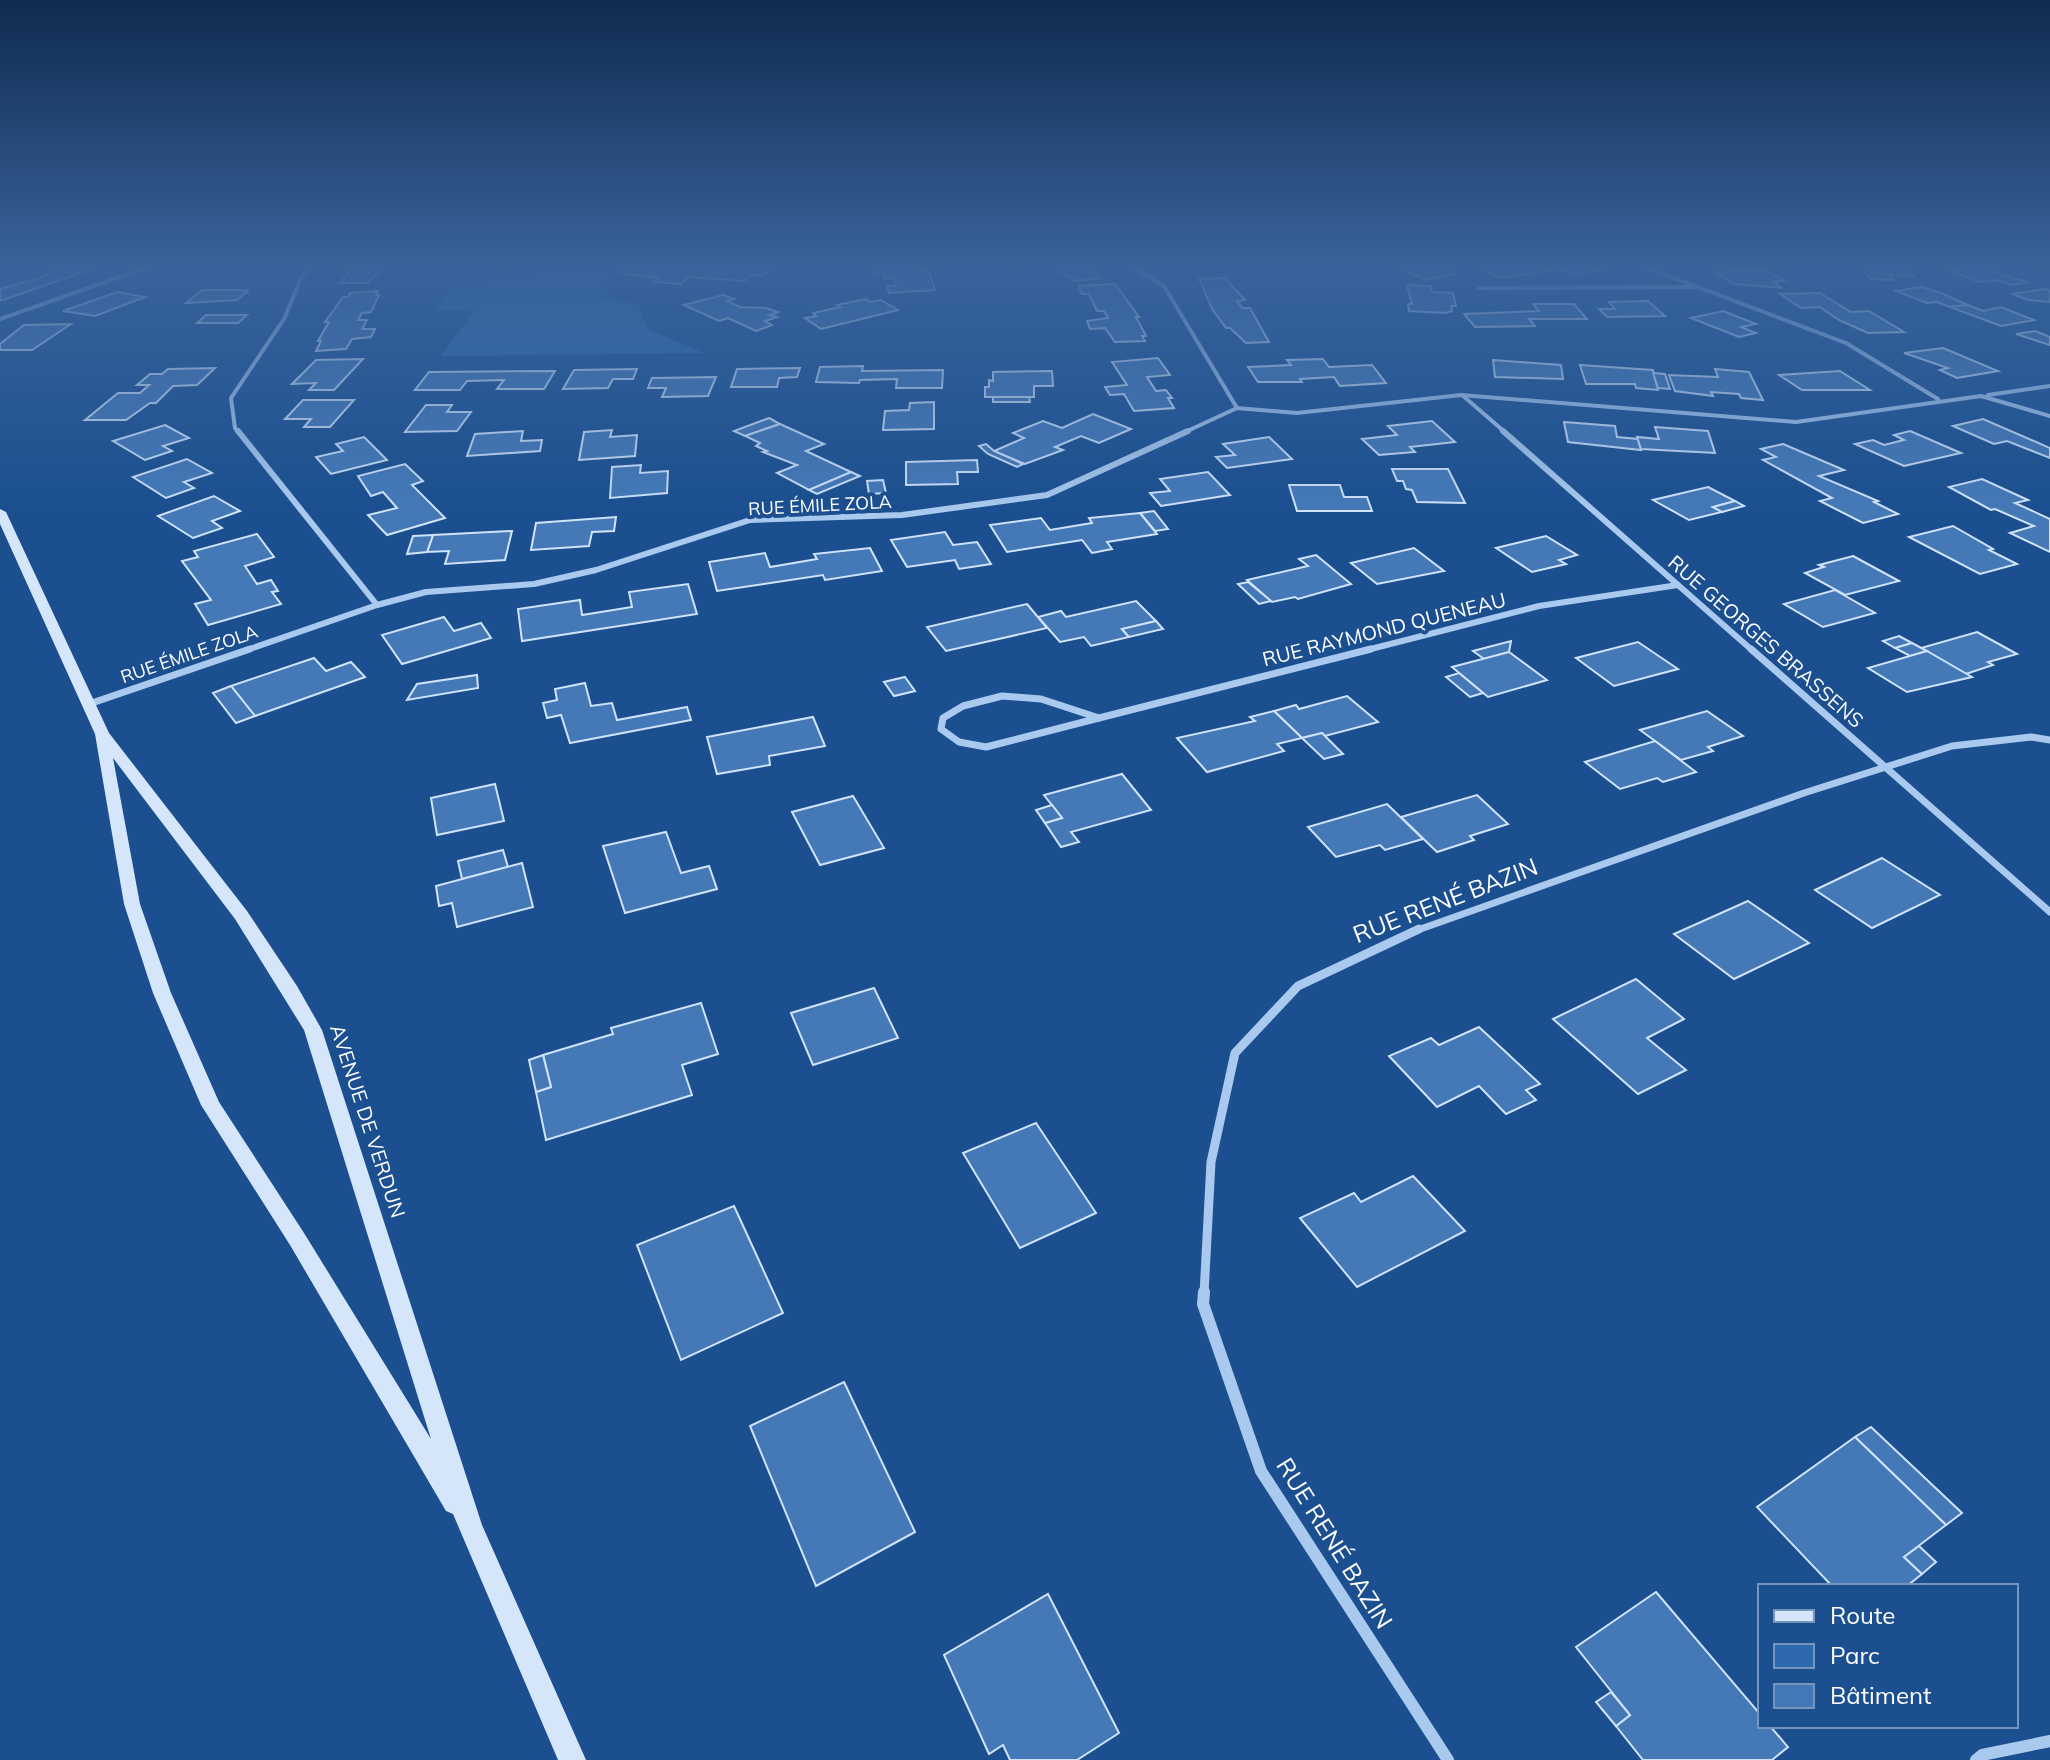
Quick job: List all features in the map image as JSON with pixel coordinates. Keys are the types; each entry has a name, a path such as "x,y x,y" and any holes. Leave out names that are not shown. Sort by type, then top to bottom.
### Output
{"main road":[{"name":"AVENUE DE VERDUN","path":"0,512 102,734 132,904 162,993 211,1105 297,1239 470,1527"},
{"name":"AVENUE DE VERDUN","path":"102,734 247,921 286,979 313,1030 470,1527 572,1760"}],"street":[{"path":"266,346 231,398 235,428 377,605"},
{"path":"1200,346 1237,408 1297,413 1461,395 1796,422 1938,399 2050,386"},
{"path":"1851,346 1938,399"},
{"name":"RUE GEORGES BRASSENS","path":"1461,395 2050,912"},
{"path":"1981,396 2050,416"},
{"name":"RUE ÉMILE ZOLA","path":"89,704 377,605 426,592 534,584 596,570 750,520 902,515 1047,495 1237,408"},
{"name":"RUE RAYMOND QUENEAU","path":"1101,719 1051,699 1017,695 982,699 958,707 943,718 941,729 959,742 986,747 1101,719 1539,606 1678,585"},
{"name":"RUE RENÉ BAZIN","path":"1448,1760 1261,1471 1203,1304 1211,1162 1235,1053 1298,986 1420,929 1804,793 1952,746 2031,737 2050,740"},
{"path":"1976,1760 1982,1755 2050,1741"}],"green space":[{"path":"448,346 688,346 704,353 441,356"}],"building":[{"path":"0,346 38,346 32,350 0,350"},
{"path":"318,346 348,346 346,349 316,351"},
{"path":"1943,348 1998,371 1957,378 1940,370 1948,368 1904,353"},
{"path":"1158,358 1170,375 1147,377 1156,391 1166,390 1174,408 1134,411 1124,394 1110,395 1105,387 1127,385 1112,362"},
{"path":"363,359 334,390 309,390 316,383 292,384 316,360"},
{"path":"1323,359 1329,367 1372,365 1386,383 1340,386 1334,377 1300,379 1302,382 1258,382 1248,367 1291,365 1287,360"},
{"path":"1493,360 1561,365 1563,379 1495,377"},
{"path":"1580,365 1653,370 1658,390 1636,388 1635,384 1586,384"},
{"path":"863,366 862,371 943,370 942,388 896,388 897,379 860,380 859,383 816,382 820,367"},
{"path":"215,368 197,385 173,386 156,403 150,403 126,420 85,420 118,393 140,393 149,385 137,385 150,374 162,374 168,369"},
{"path":"800,368 797,377 779,378 777,387 731,387 737,369"},
{"path":"637,369 633,379 613,379 608,388 563,389 574,370"},
{"path":"1715,369 1749,372 1763,400 1741,398 1739,394 1711,392 1713,396 1675,391 1669,375 1718,377"},
{"path":"555,371 544,389 497,389 504,380 467,381 460,390 415,390 429,372"},
{"path":"1052,371 1053,386 1034,386 1034,397 985,397 985,387 989,387 989,380 993,381 993,372"},
{"path":"1840,371 1870,390 1802,390 1779,375"},
{"path":"1653,373 1665,374 1670,389 1658,388"},
{"path":"716,377 708,396 662,397 666,388 648,388 652,378"},
{"path":"993,397 1029,397 1030,402 993,402"},
{"path":"303,400 354,400 330,427 304,427 311,419 285,419"},
{"path":"934,402 934,429 883,430 885,411 909,410 910,403"},
{"path":"426,405 452,405 447,412 471,412 457,431 405,432"},
{"path":"1093,414 1131,429 1099,443 1081,436 1055,447 1063,450 1025,464 994,451 1024,438 1013,433 1043,421 1062,428"},
{"path":"769,418 780,424 745,436 734,431"},
{"path":"1983,419 2050,448 2050,458 2007,441 1994,444 1953,426"},
{"path":"1432,421 1455,442 1410,447 1415,452 1379,455 1362,439 1397,435 1388,426"},
{"path":"1564,422 1615,426 1617,437 1638,439 1641,450 1568,442"},
{"path":"780,424 824,444 806,451 851,472 809,490 777,473 797,465 763,452 767,451 756,446 760,443 745,436"},
{"path":"165,425 189,438 163,446 172,451 145,460 113,441"},
{"path":"1655,427 1708,431 1715,453 1641,449 1637,437 1659,439"},
{"path":"612,430 610,437 637,435 635,456 579,460 584,432"},
{"path":"523,431 521,441 542,440 540,451 467,456 475,434"},
{"path":"1910,431 1961,453 1904,466 1855,444 1873,440 1884,445 1904,440 1894,435"},
{"path":"364,437 387,460 331,474 316,457 343,451 336,444"},
{"path":"1269,437 1292,459 1227,468 1216,457 1235,455 1223,444"},
{"path":"986,444 1023,464 1017,467 988,454 979,446"},
{"path":"1783,444 1844,470 1819,476 1878,501 1874,502 1898,514 1863,523 1820,501 1832,498 1763,460 1776,457 1761,449"},
{"path":"187,459 212,473 184,482 194,488 166,498 133,477"},
{"path":"977,460 978,472 957,472 958,484 906,485 906,462"},
{"path":"405,464 423,481 412,485 445,518 387,535 368,515 397,508 383,492 371,496 358,476"},
{"path":"641,465 640,473 668,471 667,493 610,498 612,467"},
{"path":"1392,469 1448,469 1465,503 1417,502 1412,490 1406,489 1403,481 1397,481"},
{"path":"851,472 860,476 817,494 809,490"},
{"path":"1208,472 1230,495 1161,506 1150,493 1170,491 1160,479"},
{"path":"1982,479 2028,500 2015,503 2050,519 2050,552 2010,533 2034,526 1991,510 1949,487"},
{"path":"883,480 886,493 869,494 867,481"},
{"path":"1289,485 1340,485 1344,497 1367,497 1372,511 1297,511"},
{"path":"1708,487 1735,501 1713,507 1722,512 1689,520 1653,500"},
{"path":"214,496 240,511 212,521 222,528 193,538 158,516"},
{"path":"1735,501 1744,506 1722,512 1713,507"},
{"path":"1154,511 1168,529 1155,531 1140,513"},
{"path":"1140,513 1157,534 1107,542 1112,549 1092,553 1082,540 1007,552 990,525 1041,518 1050,530 1092,523 1089,518"},
{"path":"616,517 614,531 592,532 589,546 531,550 536,523"},
{"path":"1953,526 2017,564 1980,574 1909,537"},
{"path":"512,531 505,560 445,564 449,551 427,552 433,535"},
{"path":"945,532 953,545 977,542 991,564 959,569 955,560 907,567 891,540"},
{"path":"257,534 274,557 245,566 257,584 271,580 278,591 272,592 281,604 208,625 195,604 211,600 182,561 198,557 194,551"},
{"path":"433,535 427,552 407,554 413,536"},
{"path":"1546,536 1577,555 1559,560 1566,564 1532,572 1496,548"},
{"path":"870,548 882,571 825,580 823,575 717,591 709,562 765,553 770,567 817,559 814,554"},
{"path":"1414,548 1444,571 1377,584 1351,563"},
{"path":"1316,555 1351,584 1298,599 1272,602 1247,580 1308,566 1299,559"},
{"path":"1853,556 1899,581 1845,595 1805,573 1824,567 1819,565"},
{"path":"1248,582 1271,601 1259,604 1238,584"},
{"path":"688,584 697,614 522,641 518,609 580,600 582,615 632,607 629,592"},
{"path":"1835,590 1875,613 1823,627 1784,604"},
{"path":"1136,601 1156,621 1122,629 1129,637 1091,646 1084,637 1060,642 1038,617 1061,611 1066,617"},
{"path":"1027,604 1047,628 946,651 927,627"},
{"path":"444,617 454,631 481,623 491,638 402,664 382,635"},
{"path":"1156,621 1163,629 1129,637 1122,629"},
{"path":"1977,632 2017,654 1988,662 1993,665 1966,674 1921,648"},
{"path":"1899,636 1912,643 1895,648 1883,641"},
{"path":"1511,641 1509,652 1484,659 1473,651"},
{"path":"1638,642 1678,669 1614,686 1576,658"},
{"path":"1912,643 1927,651 1910,656 1895,648"},
{"path":"1927,651 1972,677 1907,692 1868,668"},
{"path":"1509,652 1547,680 1488,697 1452,667"},
{"path":"314,658 326,671 351,662 365,677 255,716 231,686"},
{"path":"1459,673 1483,693 1470,697 1446,677"},
{"path":"477,675 478,688 407,700 417,684"},
{"path":"905,677 915,691 894,696 884,682"},
{"path":"585,683 591,706 612,703 617,720 687,707 691,720 570,743 561,715 547,718 543,703 557,700 555,689"},
{"path":"231,686 255,716 236,723 213,693"},
{"path":"1347,696 1378,722 1325,736 1322,733 1302,738 1274,711 1296,705 1299,709"},
{"path":"1274,711 1302,738 1277,744 1284,751 1207,772 1177,738 1255,721 1250,717"},
{"path":"1707,711 1743,736 1708,747 1713,751 1681,760 1640,730"},
{"path":"813,717 825,746 769,756 770,765 717,774 707,737"},
{"path":"1322,733 1343,754 1324,759 1302,738"},
{"path":"1655,741 1696,772 1663,782 1657,778 1620,789 1585,762"},
{"path":"1122,774 1151,810 1071,832 1079,842 1061,847 1045,823 1062,818 1044,795"},
{"path":"495,784 504,821 437,835 431,798"},
{"path":"1477,795 1508,824 1470,836 1474,840 1437,852 1401,817"},
{"path":"853,796 884,848 820,865 792,812"},
{"path":"1387,804 1423,839 1385,850 1380,845 1336,857 1308,827"},
{"path":"1052,805 1062,818 1045,823 1036,810"},
{"path":"666,832 681,873 709,866 717,889 625,913 603,846"},
{"path":"503,850 508,867 462,879 458,861"},
{"path":"1882,858 1940,895 1872,928 1815,890"},
{"path":"522,863 533,907 457,927 452,903 439,906 436,886"},
{"path":"1748,901 1809,943 1734,979 1674,934"},
{"path":"1636,979 1684,1019 1647,1038 1686,1070 1638,1094 1553,1019"},
{"path":"874,988 898,1038 813,1065 791,1013"},
{"path":"701,1003 718,1054 682,1065 692,1095 546,1140 536,1092 551,1087 543,1055 613,1034 611,1028"},
{"path":"1479,1027 1540,1084 1526,1090 1536,1100 1506,1114 1479,1086 1437,1107 1389,1056 1431,1038 1439,1045"},
{"path":"543,1055 551,1087 536,1092 529,1060"},
{"path":"1036,1123 1096,1213 1020,1248 963,1153"},
{"path":"1413,1176 1465,1231 1357,1287 1300,1218 1354,1193 1361,1202"},
{"path":"734,1206 783,1313 681,1360 637,1245"},
{"path":"844,1382 915,1532 816,1586 750,1426"},
{"path":"1871,1427 1962,1513 1946,1525 1855,1437"},
{"path":"1855,1437 1946,1525 1904,1557 1922,1574 1910,1584 1830,1584 1757,1507"},
{"path":"1919,1546 1936,1562 1922,1574 1904,1557"},
{"path":"1656,1592 1758,1712 1758,1728 1772,1728 1788,1747 1772,1760 1643,1760 1616,1726 1630,1715 1576,1647"},
{"path":"1048,1594 1119,1733 1077,1760 1010,1760 1003,1745 989,1754 944,1655"},
{"path":"1611,1692 1630,1715 1616,1726 1596,1702"}]}
